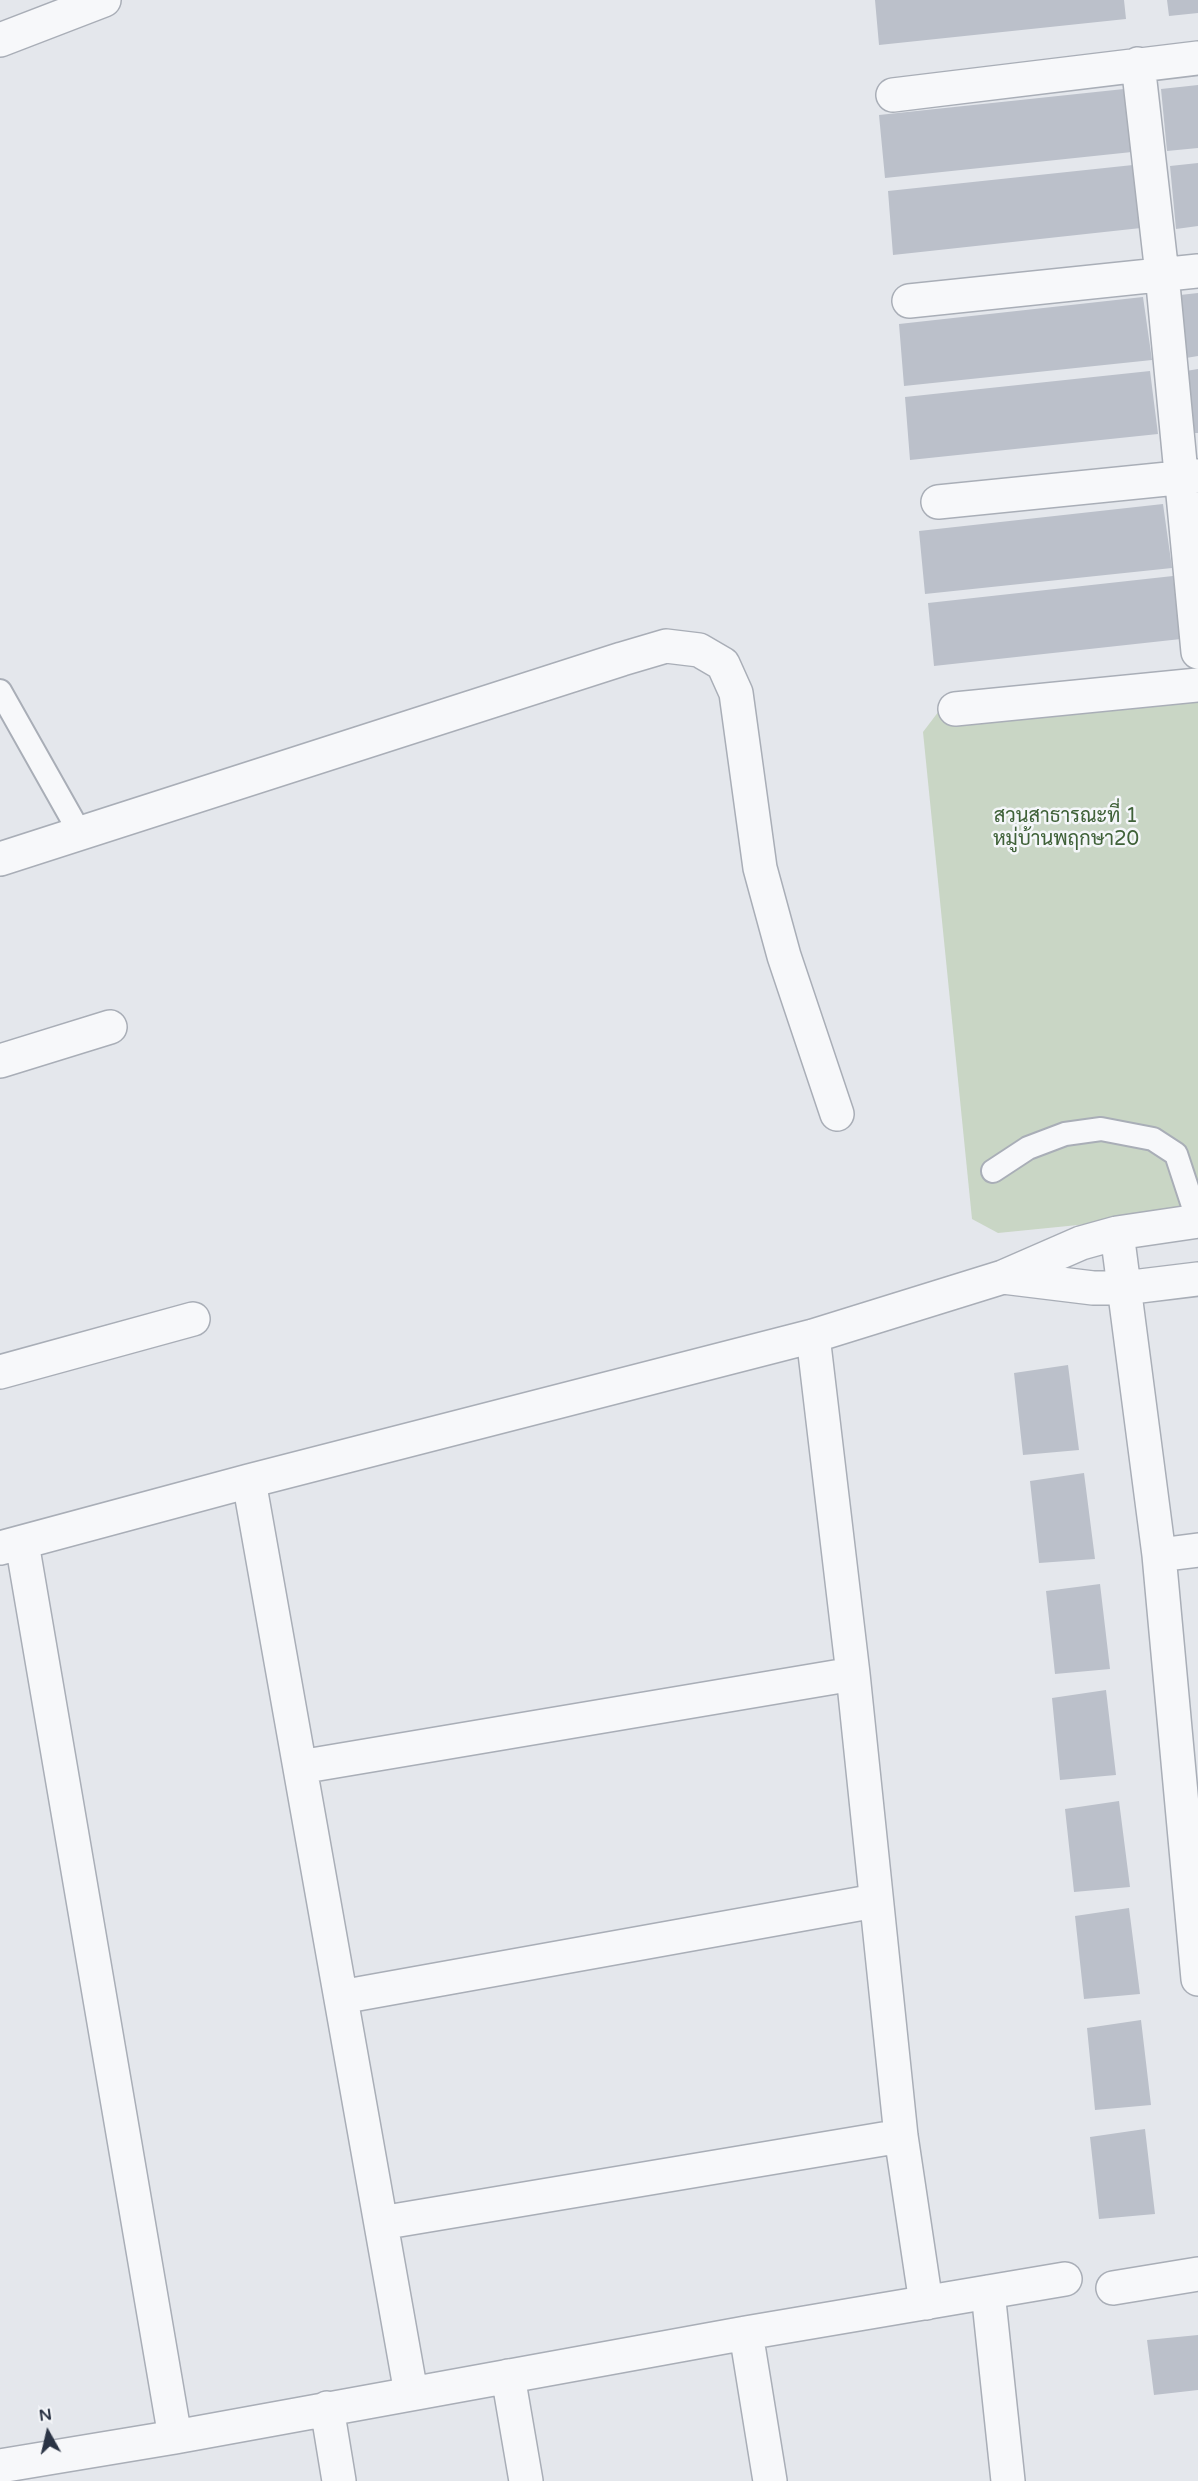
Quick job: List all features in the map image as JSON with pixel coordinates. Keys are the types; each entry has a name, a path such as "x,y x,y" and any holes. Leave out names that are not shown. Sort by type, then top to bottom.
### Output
{"street":[{"path":"0,40 104,0"},
{"path":"893,94 1198,58"},
{"path":"1138,64 1162,274 1189,477 1198,651"},
{"path":"909,301 1198,271"},
{"path":"939,502 1189,477"},
{"path":"0,859 622,659 666,646 699,650 723,664 736,693 760,868 784,956 837,1114"},
{"path":"955,710 1198,685"},
{"path":"0,1061 110,1027"},
{"path":"176,2437 11,1546 249,1481 813,1336 1003,1276 1081,1243 1117,1233 1198,1221"},
{"path":"1117,1233 1190,1791 1198,1979"},
{"path":"1003,1276 1093,1288 1124,1288 1198,1279"},
{"path":"0,1372 193,1319"},
{"path":"813,1336 853,1674 901,2136 926,2303"},
{"path":"249,1481 411,2393"},
{"path":"1159,1555 1198,1550"},
{"path":"300,1767 853,1674"},
{"path":"341,1997 875,1902"},
{"path":"381,2223 901,2136"},
{"path":"1113,2288 1198,2274"},
{"path":"0,2466 42,2470 176,2437 327,2408 1065,2279"},
{"path":"988,2292 1008,2481"},
{"path":"746,2333 770,2481"},
{"path":"508,2376 526,2481"},
{"path":"327,2408 339,2481"}],"lane":[{"path":"0,691 80,833"},
{"path":"993,1171 1028,1148 1065,1134 1101,1129 1153,1139 1176,1154 1198,1221"}],"green space":[{"name":"สวนสาธารณะที่ 1 หมู่บ้านพฤกษา20","path":"1198,680 1198,1213 998,1233 972,1219 923,732 942,707"}],"building":[{"path":"875,0 1124,0 1126,19 879,45"},
{"path":"1167,0 1198,0 1198,13 1169,16"},
{"path":"1198,85 1198,148 1167,151 1161,89"},
{"path":"1124,89 1132,152 885,178 879,115"},
{"path":"1198,163 1198,226 1176,229 1170,166"},
{"path":"1133,165 1141,228 893,255 888,191"},
{"path":"1198,293 1198,356 1186,358 1180,295"},
{"path":"1143,297 1152,360 904,386 899,324"},
{"path":"1198,369 1198,433 1191,433 1186,371"},
{"path":"1150,371 1158,434 910,460 905,397"},
{"path":"1163,504 1172,568 925,594 919,531"},
{"path":"1173,576 1181,639 934,666 928,603"},
{"path":"1068,1365 1079,1450 1023,1455 1014,1373"},
{"path":"1084,1473 1095,1559 1039,1563 1030,1481"},
{"path":"1100,1584 1110,1669 1055,1674 1046,1591"},
{"path":"1106,1690 1116,1775 1060,1780 1052,1698"},
{"path":"1119,1801 1130,1887 1074,1892 1065,1809"},
{"path":"1129,1908 1140,1994 1084,1999 1075,1916"},
{"path":"1141,2020 1151,2105 1095,2110 1087,2028"},
{"path":"1145,2129 1155,2214 1099,2219 1090,2137"},
{"path":"1198,2335 1198,2390 1154,2395 1147,2340"}]}
